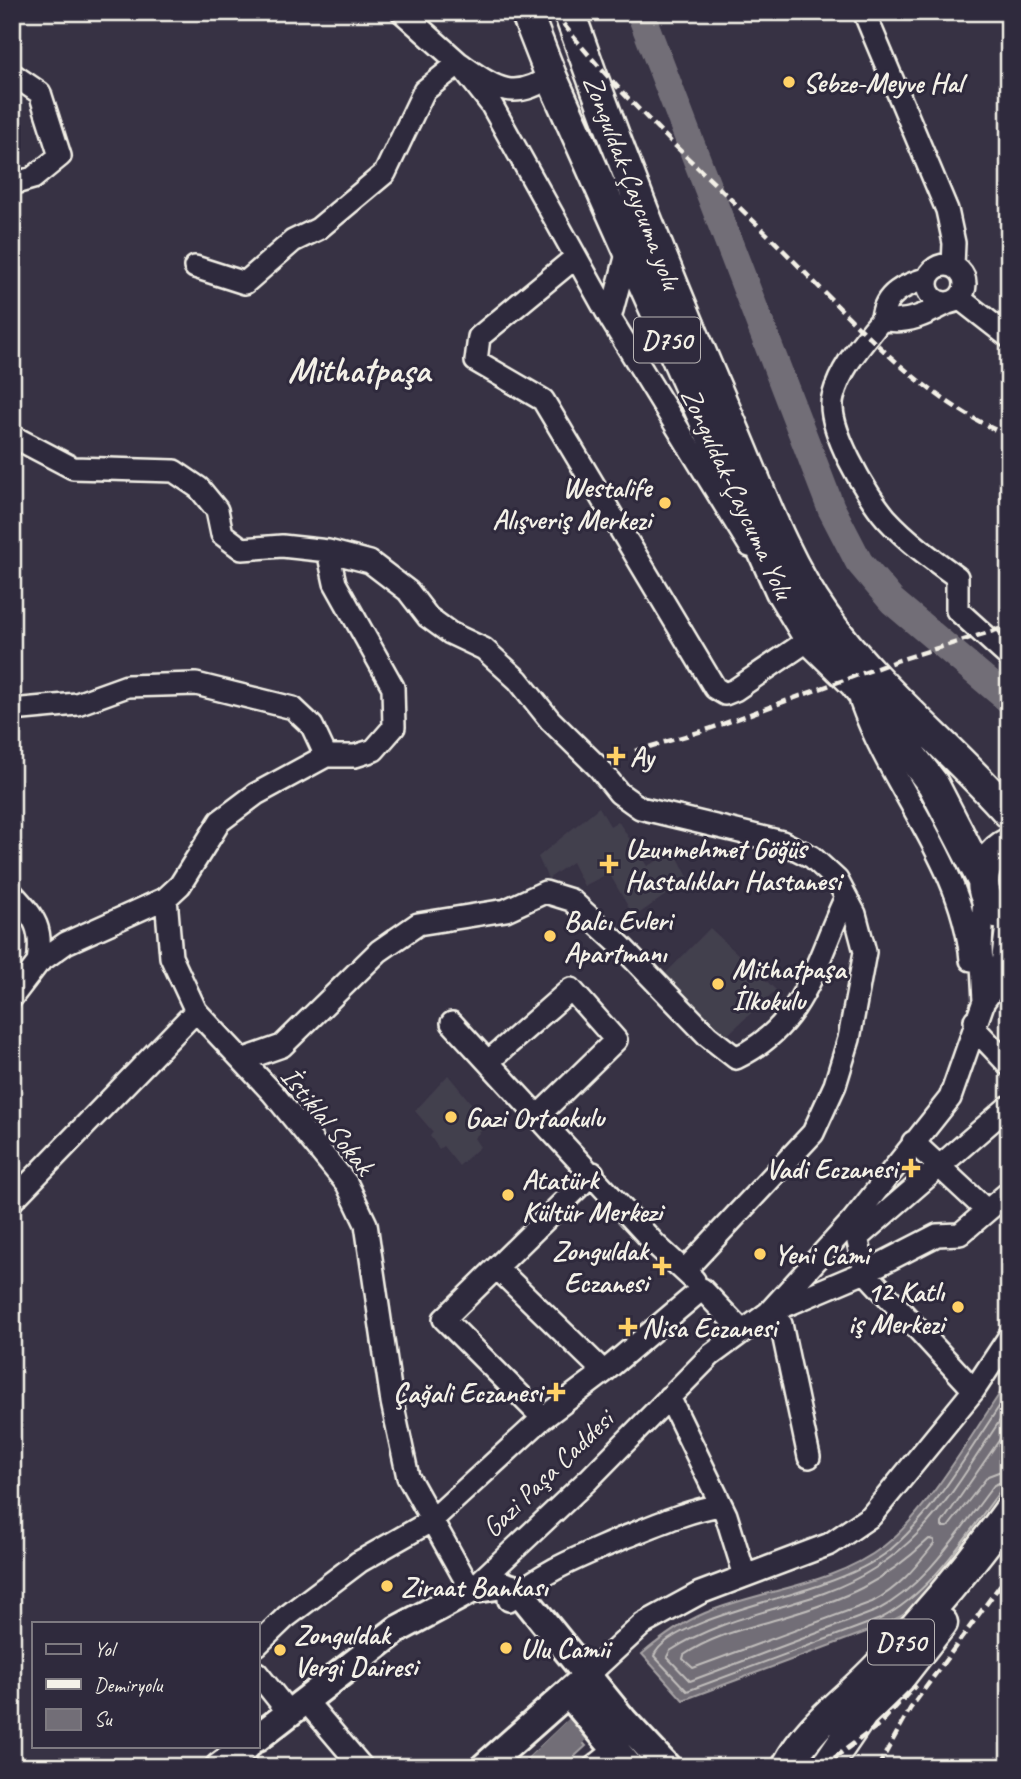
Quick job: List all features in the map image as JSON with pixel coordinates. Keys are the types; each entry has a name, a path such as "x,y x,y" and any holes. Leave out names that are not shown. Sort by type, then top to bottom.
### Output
{"highway":[{"name":"Zonguldak-Çaycuma Yolu","path":"526,12 551,76 781,591 820,638"},
{"name":"Zonguldak-Çaycuma yolu","path":"569,12 614,140 725,412 800,578 820,638"},
{"name":"D750","path":"820,638 933,784 995,910 1008,918"},
{"name":"D750","path":"820,638 850,649 1009,813"},
{"path":"984,886 987,861 996,850 1009,843"},
{"name":"D750","path":"787,1767 801,1740 880,1666 946,1592 1009,1511"},
{"name":"D750","path":"826,1767 862,1714 899,1678 1009,1541"}],"main road":[{"path":"471,1590 502,1585 588,1675 659,1758"},
{"name":"Gazi Paşa Caddesi","path":"259,1736 398,1629 471,1590"},
{"path":"484,1767 588,1675"},
{"path":"568,1693 625,1761"},
{"path":"771,1767 801,1740"},
{"path":"219,1767 244,1748"}],"street":[{"path":"402,12 459,63 491,85 510,90 531,90 551,76"},
{"path":"863,12 947,209 954,243 954,267 965,281 953,300 907,320 894,323 882,320"},
{"path":"459,63 491,104 610,318 727,512 781,591"},
{"path":"195,267 245,283 293,241 318,229 385,173 424,91 459,63"},
{"path":"12,74 40,93 60,156 33,178 12,184"},
{"path":"610,318 628,250"},
{"path":"576,257 480,337 476,361 544,400 715,688 725,694 736,690 820,638"},
{"path":"954,267 936,268 928,278 909,284 891,295 883,306 882,320 848,362 842,374 832,399 835,427 851,461 885,517 918,549 957,577 957,610 1009,657"},
{"path":"928,278 931,296 953,300 1009,338"},
{"path":"14,437 73,468 104,471 134,467 174,471 199,488 216,510 222,534 242,549 282,546 328,551 370,562 408,591 428,617 450,633 484,649 518,680 550,720 599,768 619,793 640,807 782,842 812,857 837,880 855,914 865,952 847,1051 827,1106 813,1133 685,1270"},
{"path":"12,997 38,963 87,932 166,898 180,885 220,821 256,794 326,756 355,756 374,750 394,727 393,687 335,583 328,551"},
{"path":"855,683 869,723 898,782 953,882 970,944 976,1030 1009,1065"},
{"path":"12,710 77,704 127,686 196,684 293,708 312,726 326,756"},
{"path":"974,1390 865,1272 855,1229 914,1142 950,1098 976,1030 984,1001 981,947 984,886"},
{"path":"242,1060 282,1046 379,951 418,924 506,910 545,892 571,900 621,946 708,1035 736,1058 759,1047 777,1032 798,1006 846,897"},
{"path":"12,894 32,915 41,937 38,963"},
{"name":"İstiklal Sokak","path":"166,898 171,957 195,1011 242,1060 348,1184 366,1224 392,1402 408,1477 471,1590"},
{"path":"984,1001 1000,979 1008,918"},
{"path":"489,1061 571,989 616,1040 539,1115"},
{"path":"12,1201 195,1011"},
{"path":"452,1023 593,1173 656,1245 685,1270 742,1331"},
{"path":"855,1229 940,1168 1009,1106"},
{"path":"914,1142 986,1210"},
{"path":"543,1418 444,1319 593,1173"},
{"path":"809,1457 781,1324 768,1313 865,1272 937,1235 960,1234 1009,1192"},
{"name":"Gazi Paşa Caddesi","path":"471,1590 589,1479 710,1355 768,1313 855,1229"},
{"path":"497,1268 604,1372"},
{"path":"259,1642 286,1617 359,1562 431,1521 543,1418 604,1372 702,1289"},
{"path":"588,1675 643,1624 700,1593 830,1544 870,1516 974,1390 1005,1344"},
{"path":"669,1397 721,1505 745,1576"},
{"path":"514,1596 555,1566 658,1522 697,1509 721,1505"},
{"path":"259,1675 362,1767"},
{"path":"842,1767 862,1714"},
{"path":"594,1767 604,1759 625,1761"}],"shaded area":[{"name":"Uzunmehmet Göğüs Hastalıkları Hastanesi","path":"599,807 610,826 618,821 647,866 675,852 689,879 634,917 609,873 584,886 572,862 548,879 538,857"},
{"path":"1009,847 1009,915 986,872"},
{"name":"Mithatpaşa İlkokulu","path":"710,928 776,990 722,1040 662,977"},
{"name":"Gazi Ortaokulu","path":"448,1075 488,1124 474,1138 480,1147 459,1166 443,1146 439,1149 430,1136 433,1132 415,1111"}],"water":[{"path":"1009,1380 1009,1491 926,1596 907,1613 882,1626 683,1700 642,1654 672,1631 705,1613 842,1570 884,1546 901,1531 934,1491"},
{"path":"565,1723 586,1746 563,1767 519,1767"}],"waterway":[{"path":"640,12 831,508 859,562 892,601 1009,700"},
{"path":"539,1767 578,1729"}],"railway":[{"path":"554,12 630,100 880,347 941,397 974,419 1009,436"},
{"path":"635,751 709,729 899,660 1009,626"},
{"path":"878,1767 910,1709 1009,1573"},
{"path":"822,1767 880,1724 916,1685"}],"place":[{"name":"Sebze-Meyve Hal","path":"789,82"},
{"name":"Westalife Alışveriş Merkezi","path":"665,503"},
{"name":"Ay","path":"616,756"},
{"name":"Uzunmehmet Göğüs Hastalıkları Hastanesi","path":"609,864"},
{"name":"Balcı Evleri Apartmanı","path":"550,936"},
{"name":"Mithatpaşa İlkokulu","path":"718,984"},
{"name":"Gazi Ortaokulu","path":"451,1117"},
{"name":"Vadi Eczanesi","path":"911,1168"},
{"name":"Atatürk Kültür Merkezi","path":"508,1195"},
{"name":"Yeni Cami","path":"760,1254"},
{"name":"Zonguldak Eczanesi","path":"662,1266"},
{"name":"12 Katlı iş Merkezi","path":"958,1307"},
{"name":"Nisa Eczanesi","path":"628,1327"},
{"name":"Çağali Eczanesi","path":"556,1392"},
{"name":"Ziraat Bankası","path":"387,1586"},
{"name":"Ulu Camii","path":"506,1648"},
{"name":"Zonguldak Vergi Dairesi","path":"280,1650"}],"district":[{"name":"Mithatpaşa","path":"359,370"}]}
